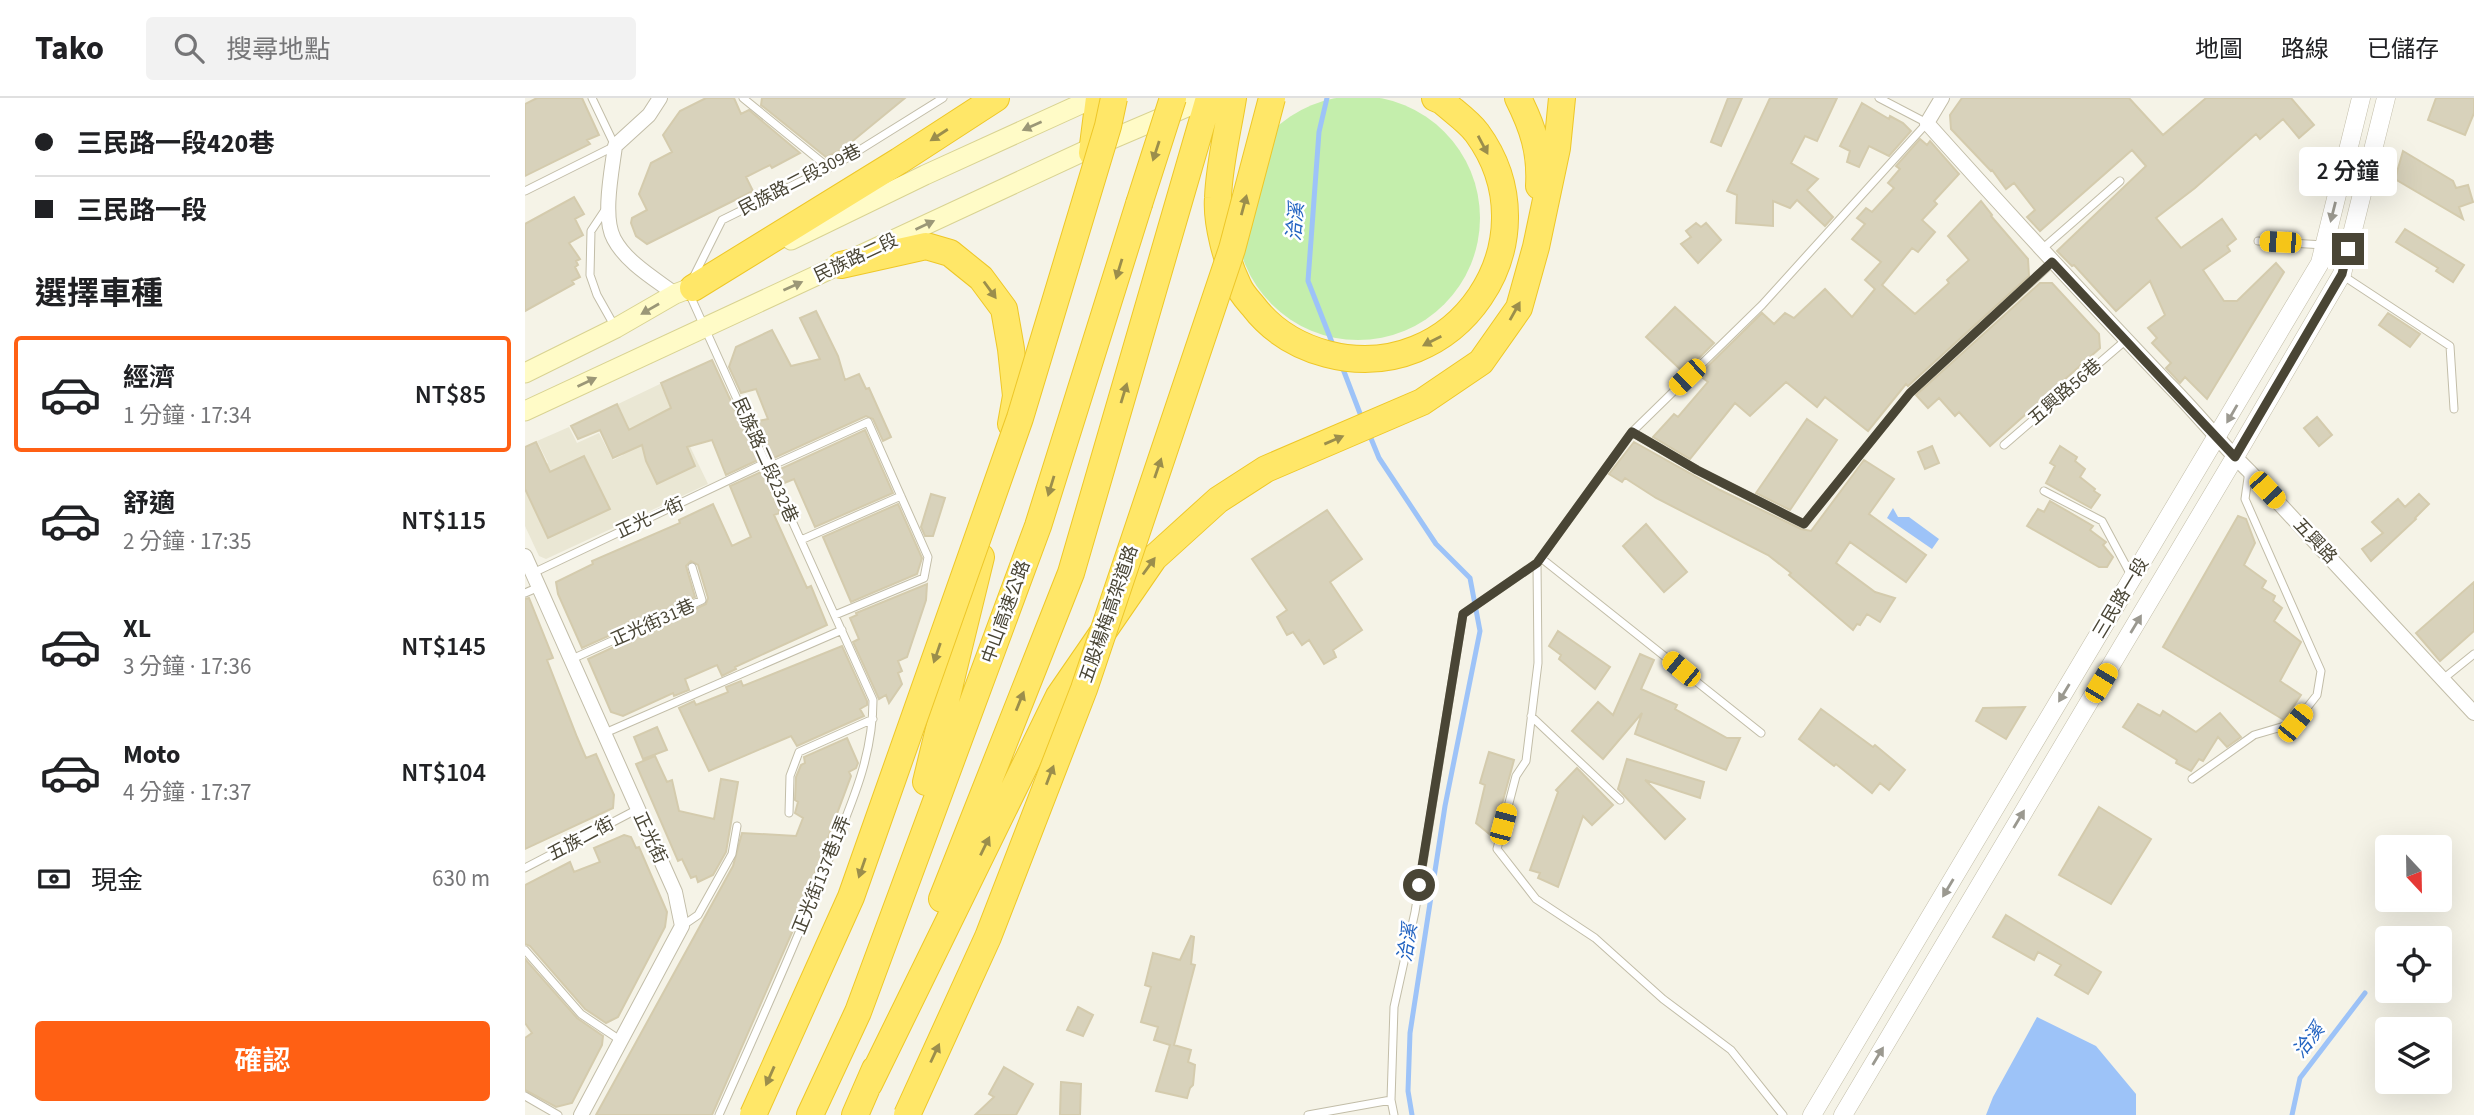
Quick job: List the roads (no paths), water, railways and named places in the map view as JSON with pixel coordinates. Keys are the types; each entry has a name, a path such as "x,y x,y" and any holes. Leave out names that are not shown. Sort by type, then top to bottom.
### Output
{"highway":[{"path":"685,291 899,161 996,98"},
{"path":"858,1012 934,756 1008,443 1081,196 1093,146 1096,98"},
{"path":"753,1115 852,897 1020,418 1108,126 1114,98"},
{"path":"1233,98 1217,199 1223,243 1238,286 1266,323 1305,348 1350,360 1396,357 1439,339 1474,308 1497,267 1506,221 1498,174 1476,133 1442,101 1435,98"},
{"name":"五股楊梅高架道路","path":"907,1115 988,937 1084,689 1232,249 1272,98"},
{"path":"1518,98 1528,117 1541,159 1536,247"},
{"path":"855,1115 1059,696 1154,558 1218,500 1266,469 1422,402 1481,362 1519,307 1536,247 1557,148 1562,98"},
{"path":"869,1084 1071,573 1182,200 1194,100"},
{"name":"中山高速公路","path":"810,1115 858,1012 1038,526 1139,204 1194,100"},
{"path":"841,265 926,246 950,253 981,278 1004,309 1011,349 1016,396 1008,443"}],"main road":[{"path":"525,373 685,291 925,175 1096,98"},
{"name":"民族路二段","path":"525,411 1194,100"}],"street":[{"path":"660,98 649,115 615,146 608,206 613,238 633,261 685,291"},
{"path":"1927,123 1942,98"},
{"name":"三民路一段","path":"1812,1115 2320,263 2361,98"},
{"name":"三民路一段","path":"1843,1115 2342,274 2386,98"},
{"name":"五興路","path":"1927,123 2052,262 2474,713"},
{"name":"正光街","path":"525,556 674,892 682,926"},
{"path":"580,1115 682,926"}],"lane":[{"path":"525,191 615,146 592,98"},
{"path":"743,98 829,167"},
{"path":"756,98 761,113"},
{"name":"民族路二段309巷","path":"685,291 722,220 829,167 943,98"},
{"path":"1394,1115 1391,1100 1394,1007 1415,912 1463,614 1539,561 1632,432 1762,305 1927,123 1879,98"},
{"path":"2041,250 2120,181"},
{"path":"608,206 591,230 590,275 597,295 616,328"},
{"path":"2258,241 2325,245"},
{"path":"1632,432 1697,470 1804,524 1910,393 2052,262"},
{"path":"2342,274 2450,346 2454,409"},
{"name":"民族路二段232巷","path":"685,291 768,465 842,630"},
{"name":"五興路56巷","path":"2004,445 2126,340"},
{"name":"正光一街","path":"525,593 536,580 768,465 868,422 901,496"},
{"path":"2192,779 2254,735 2295,723 2317,695 2321,671 2245,499 2249,471"},
{"path":"2044,491 2102,521 2133,579"},
{"path":"801,540 901,496 928,557 924,578 835,615"},
{"path":"1539,561 1538,663 1526,761 1516,776 1497,849 1537,900 1595,938 1663,999 1731,1050 1783,1115"},
{"path":"1539,561 1761,733"},
{"name":"正光街31巷","path":"572,659 702,600 692,567"},
{"path":"604,734 842,630"},
{"name":"正光街137巷1弄","path":"719,1115 803,925 864,770 873,719 873,700 842,630"},
{"path":"2443,679 2474,654"},
{"path":"1531,716 1620,800"},
{"path":"789,813 790,776 799,752 873,719"},
{"name":"五族二街","path":"525,869 636,810"},
{"path":"682,926 698,915 732,854 737,826"},
{"path":"525,950 581,1014 619,1040"},
{"path":"525,1096 558,1115"},
{"path":"1308,1115 1391,1100"}],"water":[{"path":"1893,508 1898,517 1909,517 1939,539 1932,549 1887,518"},
{"path":"2037,1017 2096,1046 2136,1094 2136,1115 1986,1115"}],"waterway":[{"name":"洽溪","path":"1327,98 1319,132 1308,281 1333,345"},
{"name":"洽溪","path":"1343,369 1361,416"},
{"name":"洽溪","path":"1370,436 1379,458 1436,544 1470,578 1480,631 1445,806 1410,1033 1408,1091 1412,1115"},
{"name":"洽溪","path":"2292,1115 2300,1078 2365,993"}]}
